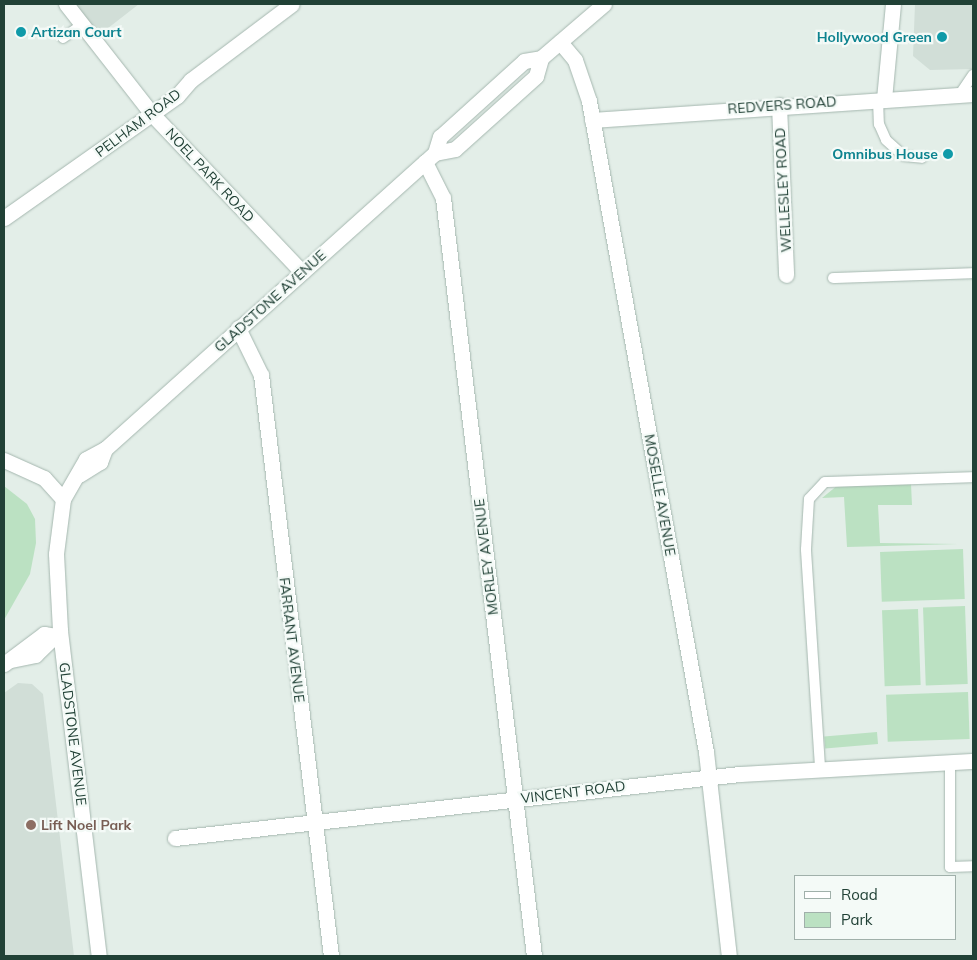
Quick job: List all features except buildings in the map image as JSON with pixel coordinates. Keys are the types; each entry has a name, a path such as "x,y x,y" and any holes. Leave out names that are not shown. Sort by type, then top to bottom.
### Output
{"street":[{"name":"NOEL PARK ROAD","path":"68,4 152,114 302,272"},
{"name":"PELHAM ROAD","path":"4,218 152,114 292,4"},
{"name":"GLADSTONE AVENUE","path":"99,956 58,634 56,554 63,500 79,474 100,462 105,449 430,158 435,145 447,131 524,62 541,58 604,4"},
{"path":"881,99 893,4"},
{"name":"MOSELLE AVENUE","path":"560,42 583,78 592,120 709,777 729,956"},
{"name":"REDVERS ROAD","path":"592,120 779,105 967,94"},
{"name":"WELLESLEY ROAD","path":"779,105 786,275"},
{"name":"MORLEY AVENUE","path":"430,158 443,198 534,956"},
{"name":"FARRANT AVENUE","path":"238,328 261,375 331,956"},
{"path":"4,460 44,478 63,500"},
{"path":"7,662 44,634 58,634"},
{"name":"VINCENT ROAD","path":"175,838 709,777 820,767 973,761"}],"lane":[{"path":"63,38 83,24"},
{"path":"967,94 973,75"},
{"path":"881,99 879,124 886,140 904,156 922,158"},
{"path":"833,278 973,272"},
{"path":"820,767 806,549 808,499 825,482 973,478"},
{"path":"950,762 950,866 973,866"}],"shaded area":[{"path":"66,4 139,4 94,39"},
{"name":"Hollywood Green","path":"915,4 973,4 973,69 930,70 913,56"},
{"name":"Lift Noel Park","path":"18,683 32,684 43,694 74,956 4,956 4,693"}],"green space":[{"path":"911,484 912,505 878,505 880,543 958,544 847,547 844,497 822,498 838,485"},
{"path":"4,486 27,504 35,519 36,543 30,574 4,620"},
{"path":"963,549 965,599 882,602 880,552"},
{"path":"965,606 968,684 926,685 923,607"},
{"path":"918,609 921,685 885,686 882,610"},
{"path":"968,692 970,739 888,742 886,695"},
{"path":"877,732 878,744 825,749 824,737"}],"place":[{"name":"Artizan Court","path":"21,32"},
{"name":"Hollywood Green","path":"942,37"},
{"name":"Omnibus House","path":"948,154"},
{"name":"Lift Noel Park","path":"31,825"}]}
